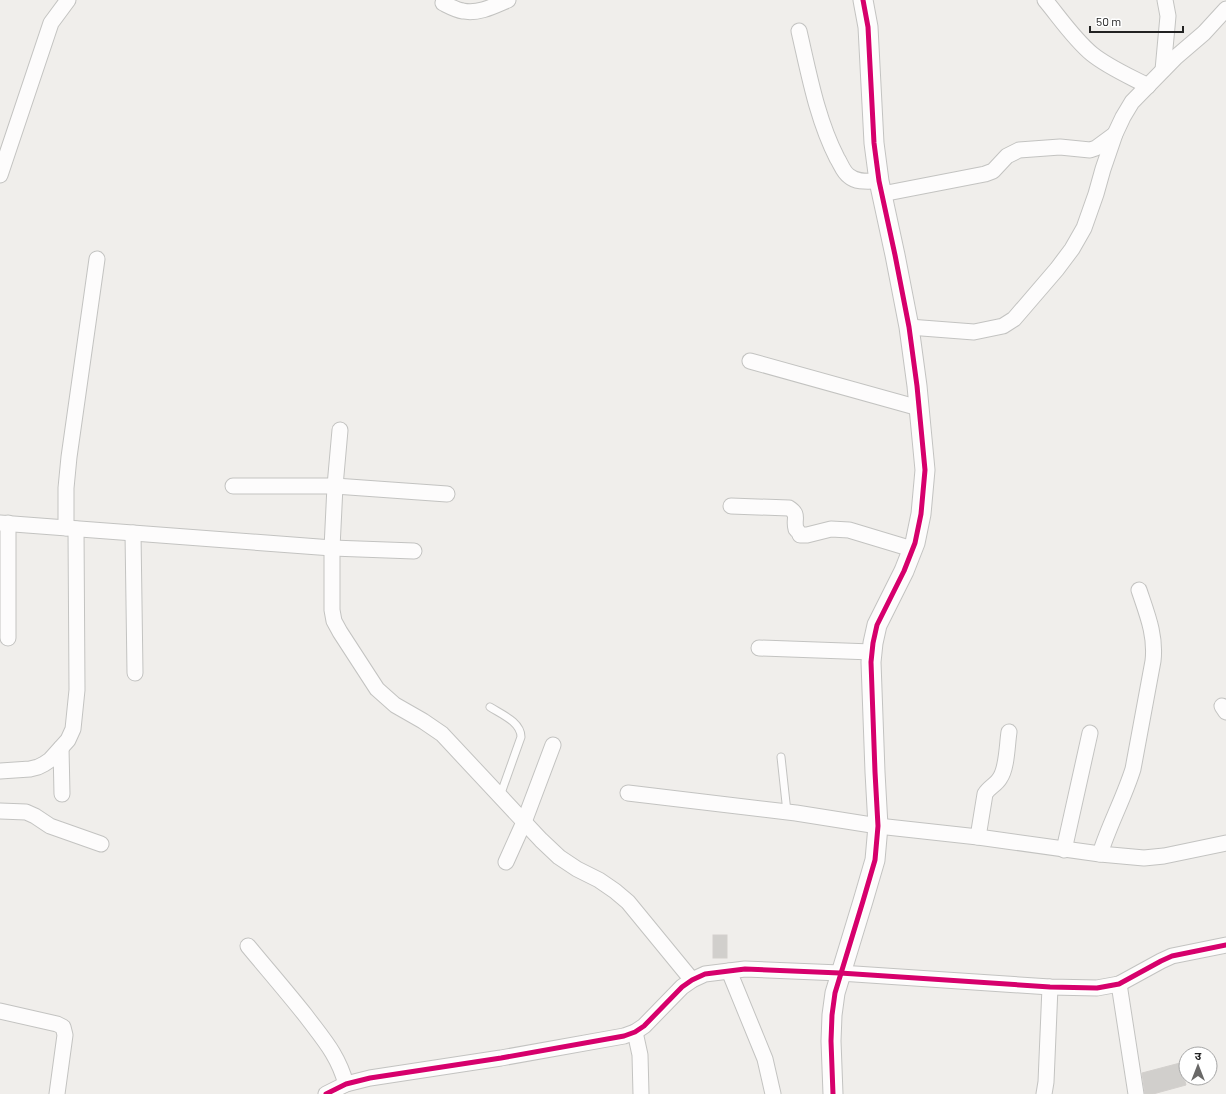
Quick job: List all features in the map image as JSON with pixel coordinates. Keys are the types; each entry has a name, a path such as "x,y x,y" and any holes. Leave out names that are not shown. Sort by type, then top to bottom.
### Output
{"street":[{"path":"0,175 58,0"},
{"path":"51,23 68,0"},
{"path":"443,3 462,11 475,12 488,9 508,0"},
{"path":"833,1094 831,1041 835,993 875,860 878,826 871,662 872,652 877,625 904,570 915,543 921,514 925,470 909,327 896,255 880,187 874,143 868,27 863,0"},
{"path":"1045,0 1091,53 1104,62 1148,86"},
{"path":"1163,70 1168,16 1165,0"},
{"path":"909,327 974,332 1003,326 1014,319 1057,269 1075,244 1084,228 1115,134 1132,102 1176,57 1204,33 1226,9"},
{"path":"799,31 815,99 831,146 843,170 850,177 861,181 880,187 985,174 993,171 1007,156 1019,150 1060,147 1090,150 1096,148 1115,134"},
{"path":"0,771 38,767 50,760 68,740 73,729 77,690 71,528 66,488 97,259"},
{"path":"750,362 919,408"},
{"path":"340,430 335,486 332,548 332,610 334,621 340,632 377,689 395,705 442,734 524,822 559,857 576,869 599,880 628,902 692,980"},
{"path":"233,486 335,486 446,494"},
{"path":"731,506 789,508 796,514 796,529 800,535 831,529 849,530 912,549"},
{"path":"8,638 4,523 332,548 414,551"},
{"path":"133,533 135,673"},
{"path":"1100,854 1133,769 1153,661 1154,639 1139,590"},
{"path":"759,648 872,652"},
{"path":"978,836 985,794 988,789 996,784 1004,770 1009,732"},
{"path":"1064,850 1090,733"},
{"path":"506,862 524,822 553,745"},
{"path":"61,748 62,794"},
{"path":"628,793 787,812 878,826 978,836 1064,850 1144,858 1164,856 1226,843"},
{"path":"0,811 26,812 50,826 101,844"},
{"path":"326,1094 346,1084 370,1078 500,1058 624,1036 635,1032 644,1026 682,987 705,974 745,968 1050,987 1097,988 1119,984 1172,956 1226,945"},
{"path":"248,946 297,1005 330,1048 338,1061 346,1084"},
{"path":"729,971 765,1059 773,1094"},
{"path":"1119,984 1136,1094"},
{"path":"1044,1094 1046,1082 1050,987"},
{"path":"0,1011 57,1024 63,1027 66,1035 57,1094"},
{"path":"635,1032 640,1055 641,1094"}],"lane":[{"path":"490,707 518,726 521,731 518,747 500,796"},
{"path":"781,757 787,812"}],"building":[{"path":"713,935 727,935 727,958 713,958"},
{"path":"1178,1064 1178,1086 1182,1086 1153,1094 1145,1094 1142,1073"}],"cycle path":[{"path":"833,1094 831,1041 835,993 875,860 878,826 871,662 873,643 877,625 904,571 915,543 921,514 925,470 917,386 909,327 879,181 874,143 868,27 863,0"},
{"path":"326,1094 346,1084 370,1078 501,1058 624,1036 635,1032 644,1026 682,987 705,974 745,969 840,973 1050,987 1097,988 1119,984 1172,956 1226,945"}]}
